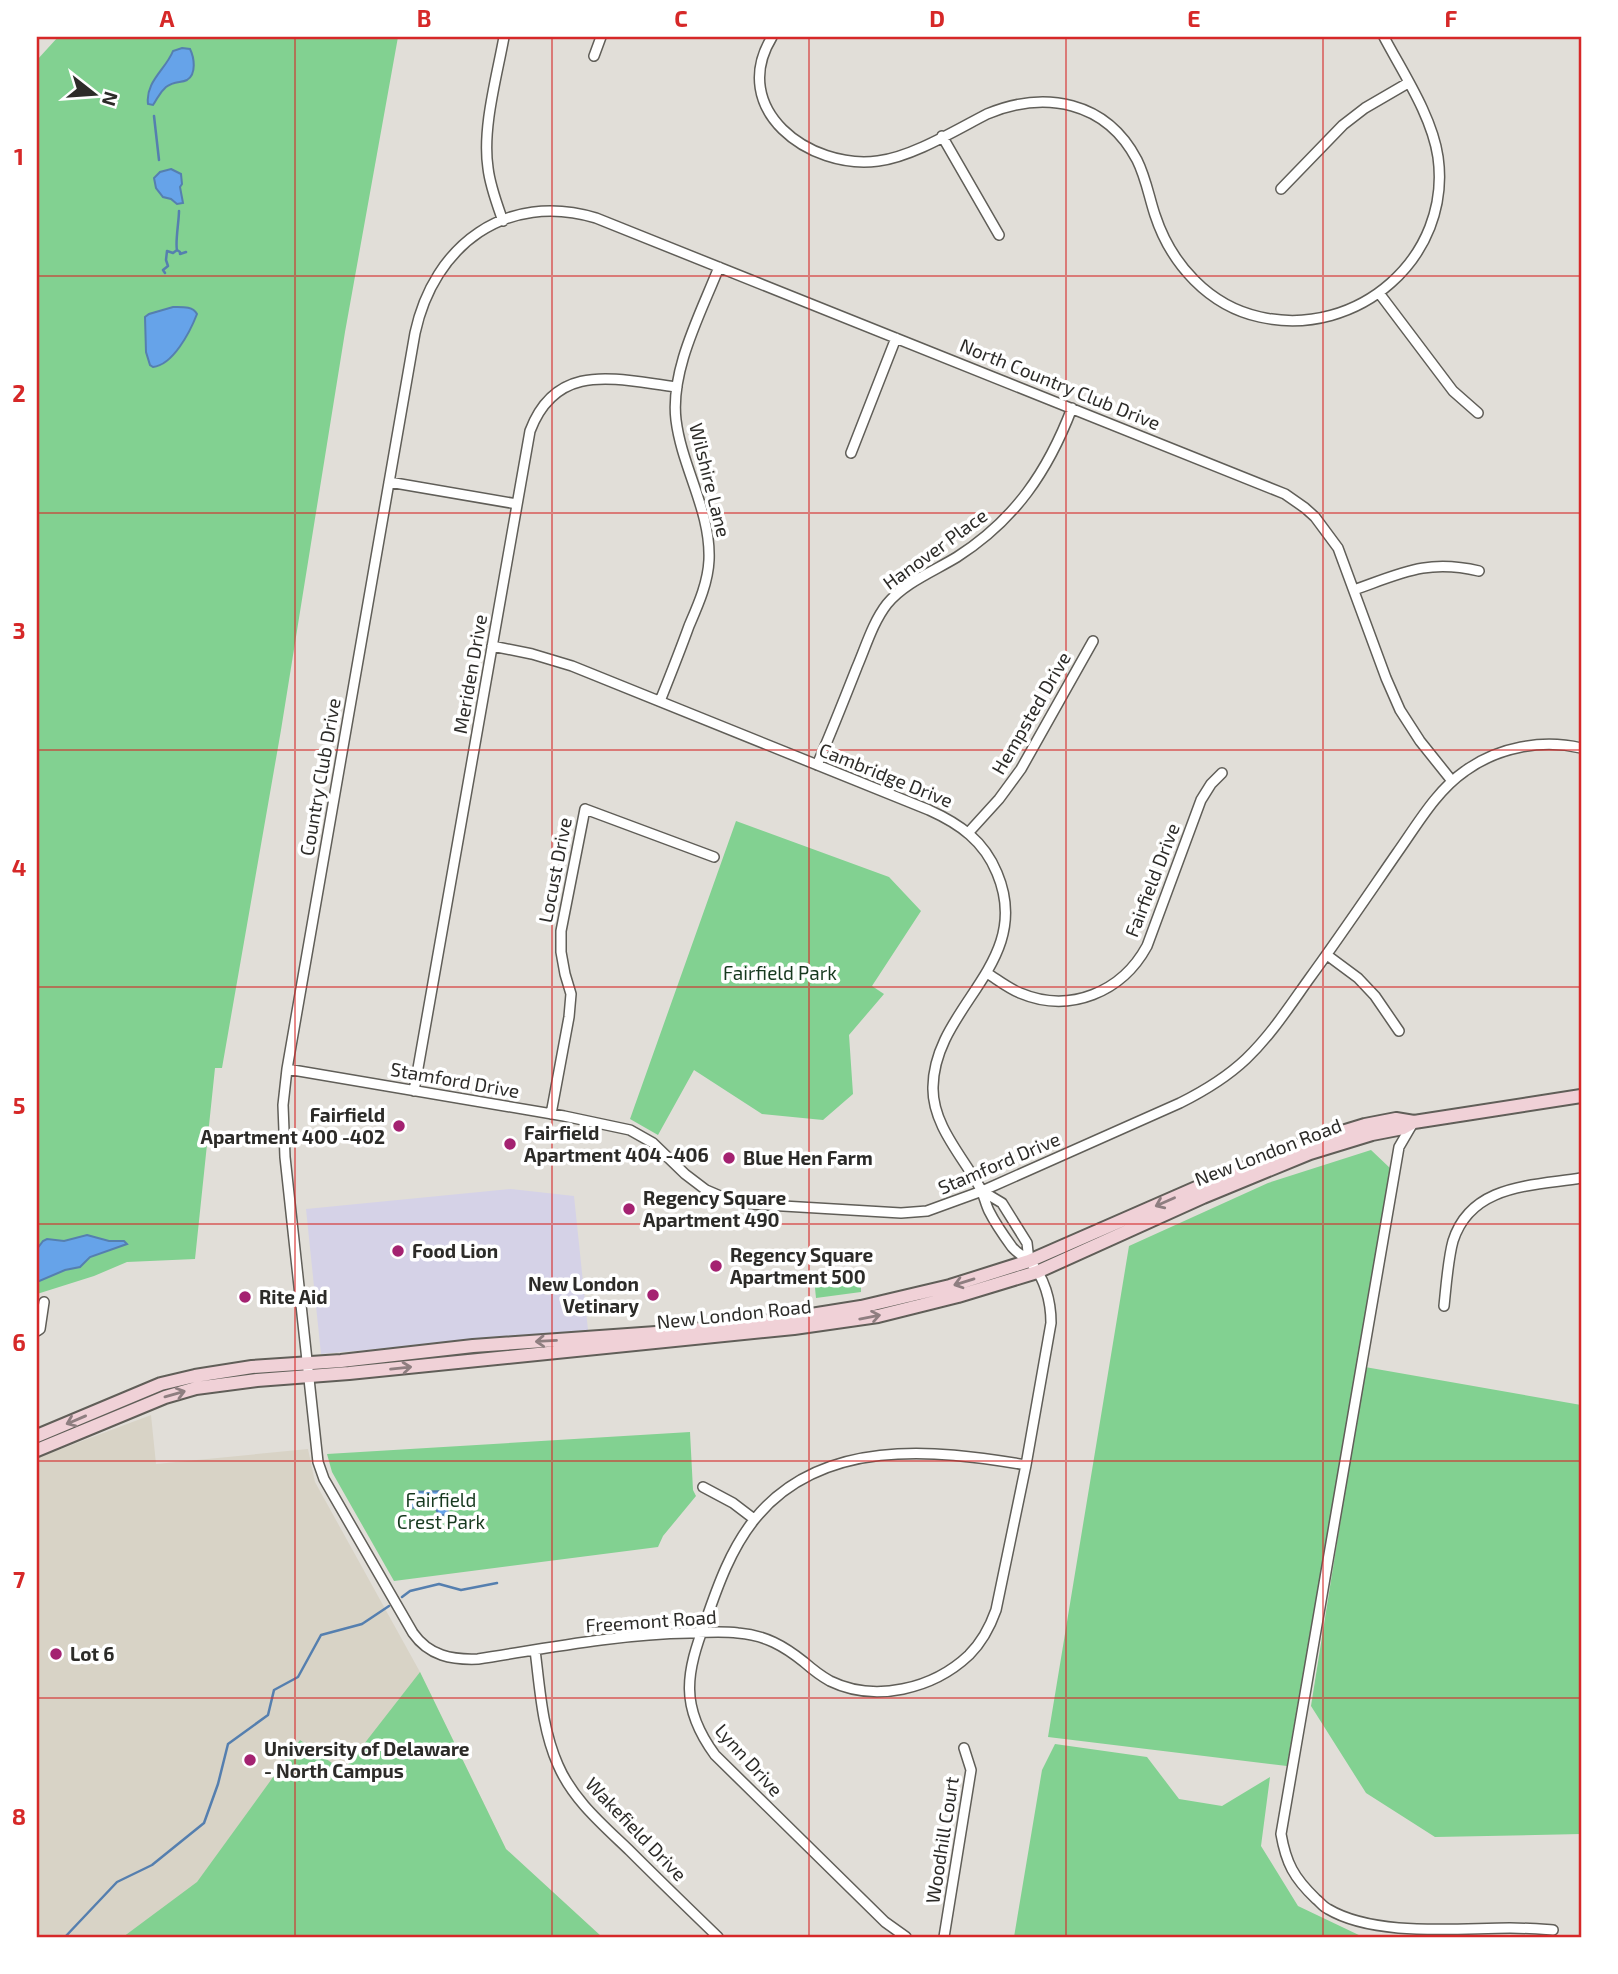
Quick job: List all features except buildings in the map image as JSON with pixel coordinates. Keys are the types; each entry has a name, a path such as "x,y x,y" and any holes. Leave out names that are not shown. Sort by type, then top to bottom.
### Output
{"main road":[{"name":"New London Road","path":"37,1450 165,1397 186,1391 257,1380 856,1320 958,1296 1033,1266 1196,1188 1303,1144 1365,1125 1396,1119 1414,1122 1581,1096"},
{"name":"New London Road","path":"37,1436 161,1384 195,1376 252,1367 508,1343 684,1331 786,1319 861,1307 1033,1266"}],"street":[{"path":"503,221 491,183 486,155 504,37"},
{"path":"594,56 601,37"},
{"path":"772,37 761,66 761,90 771,115 784,132 808,149 834,159 874,162 897,157 1014,104 1039,101 1070,105 1093,115 1113,128 1122,138 1142,171 1155,216 1172,252 1196,282 1227,304 1249,314 1274,320 1314,320 1340,313 1367,301 1401,273 1417,252 1429,228 1436,201 1439,171 1434,142 1427,121 1384,37"},
{"path":"1281,189 1343,125 1365,108 1408,83"},
{"path":"942,136 999,235"},
{"name":"North Country Club Drive","path":"503,221 542,211 556,211 583,214 612,223 1262,484 1295,500 1315,517 1331,537 1344,562 1400,710 1420,741 1452,781"},
{"name":"Country Club Drive","path":"308,1377 284,1148 283,1105 287,1069 422,303 443,265 460,246 477,233 503,221"},
{"name":"Wilshire Lane","path":"660,701 702,593 709,563 706,522 677,422 677,387 687,350 719,267"},
{"path":"1379,293 1453,391 1478,413"},
{"path":"851,453 896,338"},
{"name":"Meriden Drive","path":"414,1091 530,431 540,410 557,392 578,382 596,378 677,387"},
{"name":"Hanover Place","path":"817,765 866,644 885,606 914,582 975,545 1013,511 1045,467 1072,408"},
{"path":"389,482 517,504"},
{"path":"1354,590 1423,567 1457,566 1479,571"},
{"name":"Hempsted Drive","path":"969,832 999,799 1021,769 1093,641"},
{"name":"Cambridge Drive","path":"492,646 555,660 929,810 969,832 994,865 1003,891 1005,918 1001,944 987,973 943,1044 935,1067 933,1090 942,1124 982,1191 989,1211 1014,1250 1033,1266"},
{"name":"Stamford Drive","path":"287,1069 630,1130 653,1143 695,1184 720,1196 742,1202 914,1213 940,1207 982,1191 1180,1103 1210,1087 1245,1060 1273,1029 1411,833 1452,781 1480,762 1513,749 1537,745 1581,748"},
{"name":"Fairfield Drive","path":"987,973 1021,993 1058,1000 1094,995 1125,976 1141,958 1147,946 1201,800 1210,784 1222,773"},
{"name":"Locust Drive","path":"551,1114 571,994 561,952 561,931 585,809 714,857"},
{"path":"1327,954 1358,978 1375,996 1399,1031"},
{"path":"1414,1122 1399,1147 1281,1834 1285,1855 1300,1883 1327,1909 1360,1922 1433,1929 1513,1927 1553,1930"},
{"path":"1444,1306 1453,1241 1464,1220 1478,1203 1501,1192 1581,1178"},
{"name":"Cambridge Drive","path":"982,1191 1002,1203 1027,1243 1033,1266"},
{"name":"Freemont Road","path":"308,1377 316,1453 321,1471 416,1637 433,1652 453,1659 478,1659 617,1638 670,1633 736,1632 764,1637 787,1649 828,1680 865,1691 904,1689 936,1678 970,1654 991,1624 1001,1594 1051,1323 1049,1302 1033,1266"},
{"path":"37,1331 40,1329 44,1302"},
{"name":"Lynn Drive","path":"906,1937 875,1913 707,1744 694,1718 689,1689 691,1663 731,1557 754,1520 775,1499 798,1482 821,1470 849,1461 918,1452 976,1456 1026,1465"},
{"path":"703,1487 733,1503 754,1520"},
{"name":"Wakefield Drive","path":"535,1650 546,1730 554,1757 565,1779 594,1817 718,1937"},
{"name":"Woodhill Court","path":"944,1937 971,1770 964,1748"}],"shaded area":[{"path":"511,1189 574,1196 588,1330 321,1354 306,1209"},
{"name":"University of Delaware - North Campus","path":"151,1415 156,1464 308,1449 315,1482 420,1672 506,1849 602,1937 37,1937 37,1458"}],"green space":[{"path":"58,37 398,37 345,332 281,730 222,1068 215,1068 195,1259 127,1262 94,1276 37,1294 37,60"},
{"name":"Fairfield Park","path":"736,821 889,877 921,911 872,986 884,994 849,1035 853,1094 823,1120 762,1114 694,1070 658,1135 630,1119"},
{"path":"1371,1150 1391,1169 1287,1766 1048,1737 1129,1246 1268,1183"},
{"path":"861,1275 861,1292 816,1298 814,1278"},
{"path":"1365,1367 1581,1405 1581,1834 1435,1837 1366,1793 1311,1706"},
{"name":"Fairfield Crest Park","path":"690,1432 693,1490 696,1496 663,1536 658,1547 394,1581 332,1472 327,1454"},
{"path":"420,1672 506,1849 602,1937 123,1937 197,1882 300,1740 343,1771"},
{"path":"1055,1744 1147,1757 1179,1799 1222,1806 1270,1777 1261,1846 1298,1906 1363,1937 1014,1937 1042,1770"}],"water":[{"path":"190,49 193,56 192,74 185,81 169,85 153,105 148,104 153,82 173,51"},
{"path":"171,169 181,174 183,203 177,204 163,197 156,188 154,178 160,172"},
{"path":"173,307 190,308 197,314 174,354 153,367 146,352 145,317"},
{"path":"87,1235 109,1241 124,1241 127,1244 90,1257 80,1267 65,1270 37,1282 37,1249 43,1241 64,1241"},
{"path":"446,1491 448,1514 439,1516 435,1506 410,1508 409,1492"}],"waterway":[{"path":"154,116 159,160"},
{"path":"177,250 179,211"},
{"path":"165,273 163,270 168,266 167,251 173,253 177,250 180,254 186,252"},
{"path":"402,1597 410,1591 439,1584 461,1590 497,1583"},
{"path":"65,1937 117,1882 152,1865 204,1823 228,1744 268,1715 274,1690 298,1677 321,1635 362,1624 389,1606"}],"place":[{"name":"Fairfield Apartment 400 -402","path":"399,1126"},
{"name":"Fairfield Apartment 404 -406","path":"510,1144"},
{"name":"Blue Hen Farm","path":"729,1158"},
{"name":"Regency Square Apartment 490","path":"629,1209"},
{"name":"Food Lion","path":"398,1251"},
{"name":"Regency Square Apartment 500","path":"716,1266"},
{"name":"New London Vetinary","path":"653,1295"},
{"name":"Rite Aid","path":"245,1297"},
{"name":"Lot 6","path":"56,1654"},
{"name":"University of Delaware - North Campus","path":"250,1760"}]}
